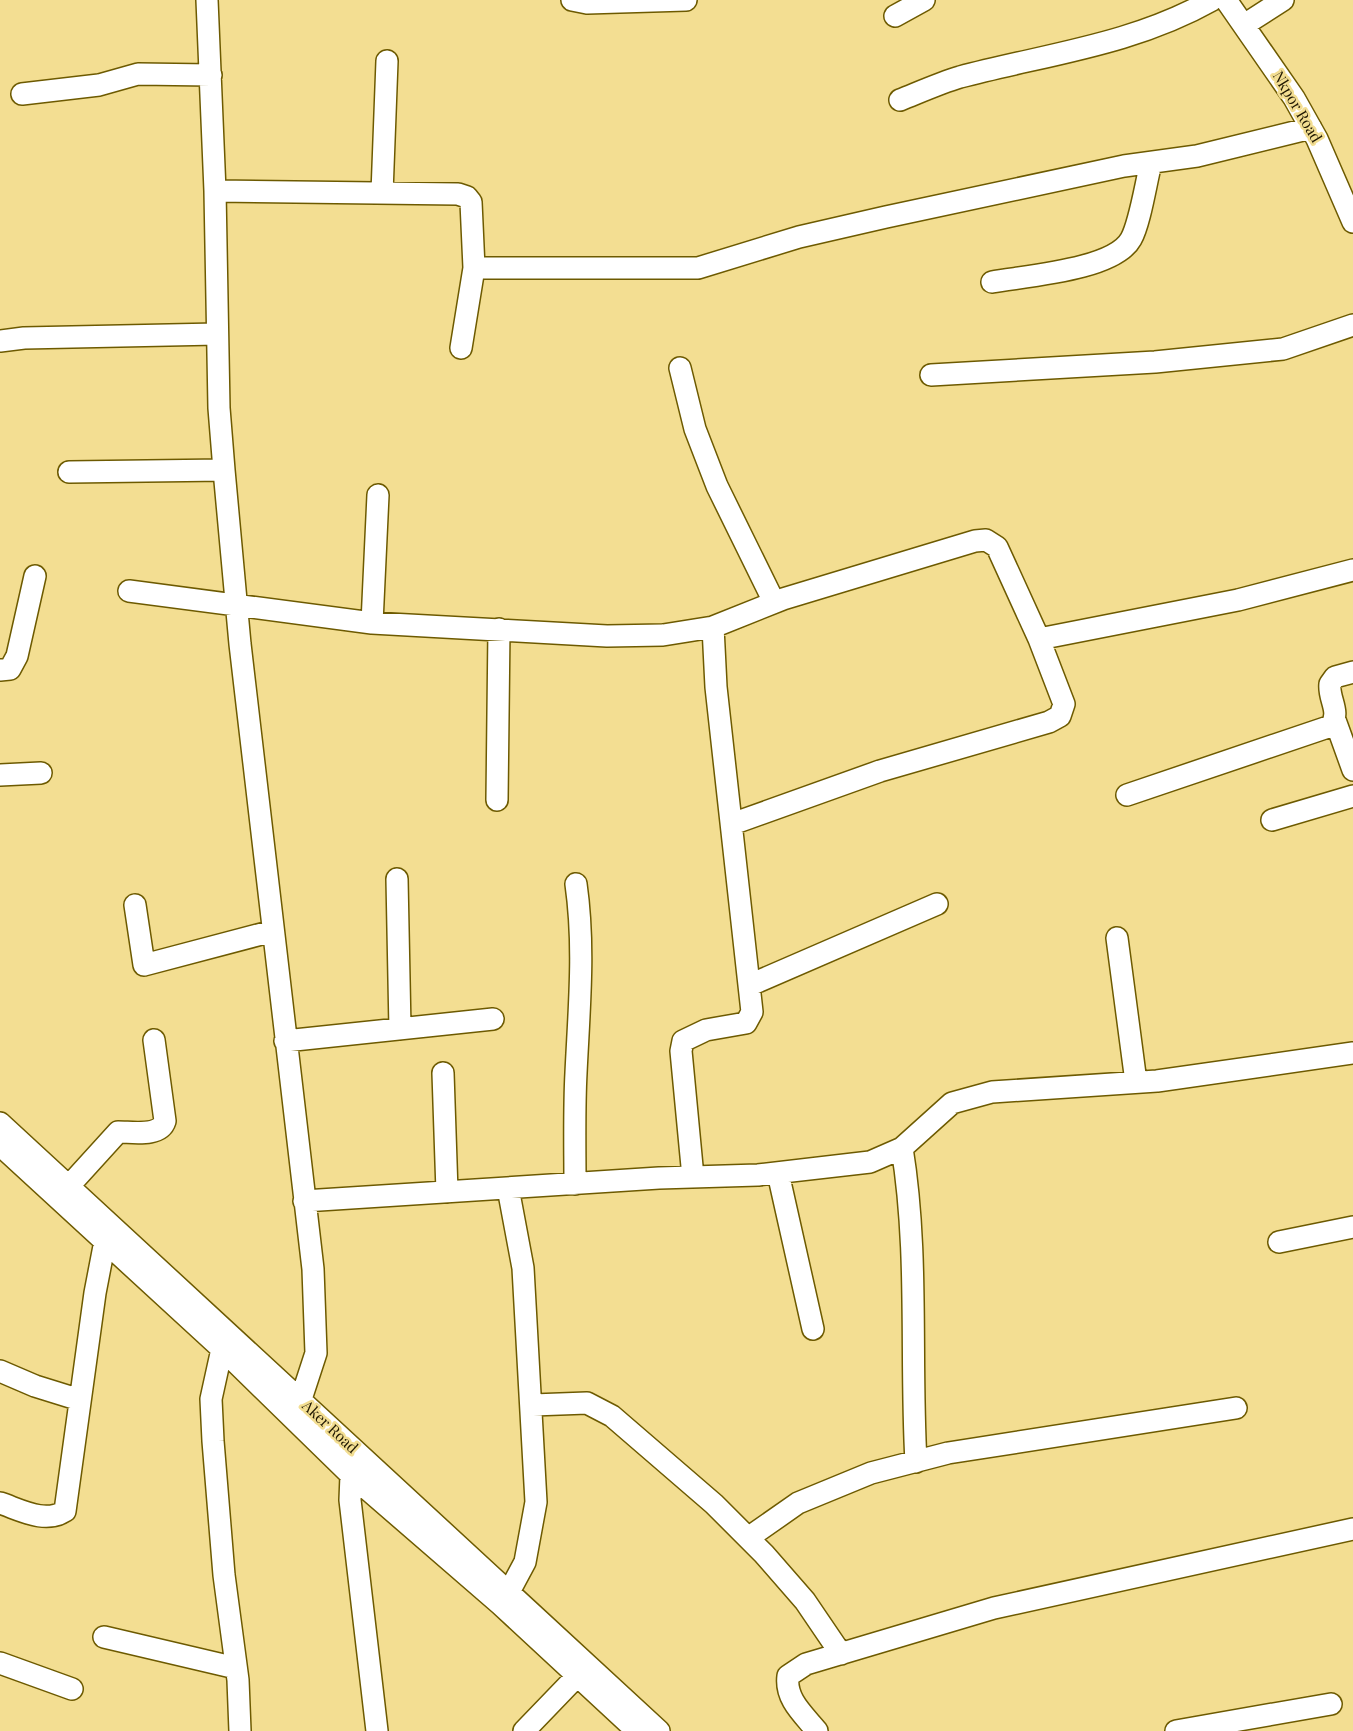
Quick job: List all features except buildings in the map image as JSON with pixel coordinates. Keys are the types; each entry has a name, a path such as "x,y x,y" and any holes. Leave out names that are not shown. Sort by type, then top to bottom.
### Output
{"street":[{"path":"207,0 215,191 219,408 235,603 313,1269 316,1353 301,1399"},
{"path":"572,0 587,3 686,0"},
{"path":"896,16 924,0"},
{"path":"900,100 958,78 1126,38 1177,20 1212,0"},
{"name":"Nkpor Road","path":"1226,0 1294,98 1311,128 1353,222"},
{"path":"1244,25 1283,0"},
{"path":"382,193 387,61"},
{"path":"22,94 99,85 138,74 211,75"},
{"path":"474,268 698,268 810,234 1151,163 1197,156 1311,128"},
{"path":"992,282 1077,267 1120,252 1131,239 1151,163"},
{"path":"215,191 458,194 470,199 474,268 460,348"},
{"path":"931,375 1155,362 1272,350 1353,325"},
{"path":"0,341 24,338 218,334"},
{"path":"680,368 695,429 717,486 774,602"},
{"path":"69,472 224,470"},
{"path":"372,623 378,495"},
{"path":"129,591 235,603 372,623 607,636 663,635 712,627 774,602 975,541 986,540 997,547 1039,639 1064,704 1060,716 1049,722 869,774 732,824"},
{"path":"1039,639 1238,600 1353,570"},
{"path":"0,670 10,669 17,656 35,576"},
{"path":"693,1177 681,1051 682,1041 706,1030 746,1023 752,1012 712,627"},
{"path":"496,800 499,629"},
{"path":"1353,672 1335,677 1330,684 1335,720 1353,770"},
{"path":"1127,795 1331,726 1335,720"},
{"path":"0,775 41,773"},
{"path":"1272,820 1353,796"},
{"path":"397,879 400,1029"},
{"path":"575,1184 576,1076 581,967 581,920 576,884"},
{"path":"135,904 144,965 273,931"},
{"path":"750,985 938,904"},
{"path":"1117,938 1136,1082"},
{"path":"285,1041 493,1019"},
{"path":"68,1187 118,1132 157,1131 163,1128 165,1121 154,1040"},
{"path":"304,1201 778,1173 870,1162 902,1148 952,1103 992,1092 1136,1082 1353,1053"},
{"path":"443,1072 447,1192"},
{"name":"Aker Road","path":"0,1123 105,1241 222,1349 351,1475 578,1675 637,1731"},
{"name":"Aker Road","path":"0,1145 44,1175 68,1187 510,1590 659,1731"},
{"path":"902,1148 911,1199 914,1246 912,1392 916,1462"},
{"path":"778,1173 813,1329"},
{"path":"508,1188 523,1268 536,1502 525,1562 510,1590"},
{"path":"1279,1242 1353,1227"},
{"path":"0,1503 47,1518 55,1518 65,1511 105,1241"},
{"path":"222,1349 211,1399 224,1575 236,1668 240,1731"},
{"path":"0,1371 35,1386 80,1400"},
{"path":"532,1405 587,1403 612,1416 714,1504 748,1538 805,1601 841,1654"},
{"path":"748,1538 798,1503 871,1473 948,1453 1236,1408"},
{"path":"351,1475 350,1500 377,1731"},
{"path":"817,1731 793,1701 787,1689 788,1676 806,1664 994,1608 1353,1528"},
{"path":"104,1637 236,1668"},
{"path":"0,1663 72,1689"},
{"path":"524,1731 578,1675"},
{"path":"1176,1731 1331,1704"}]}
